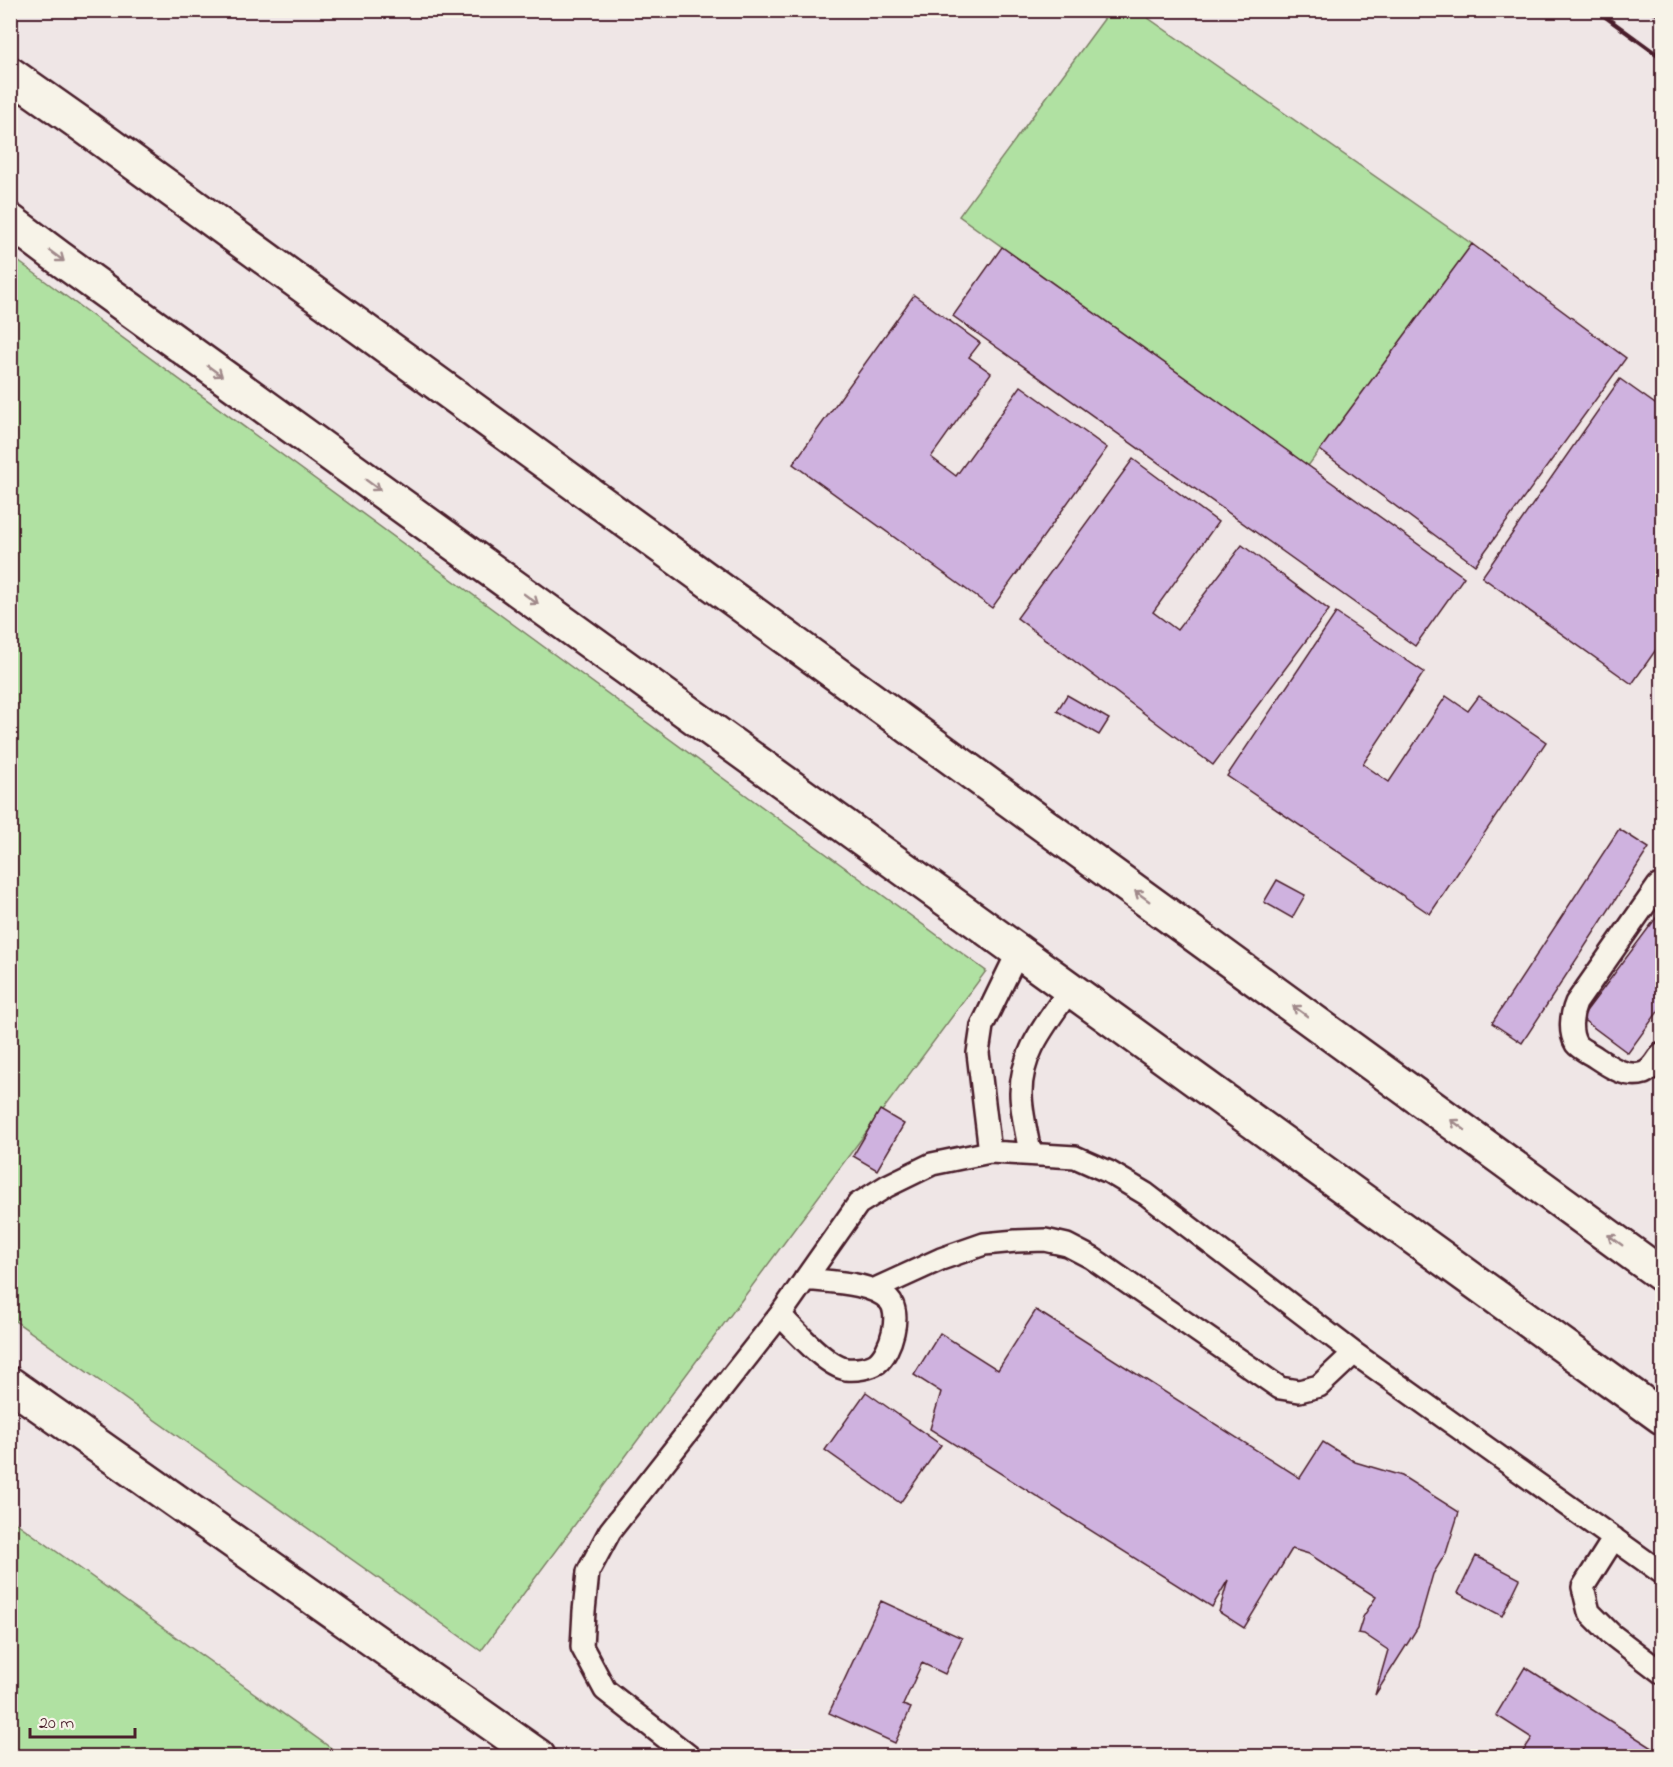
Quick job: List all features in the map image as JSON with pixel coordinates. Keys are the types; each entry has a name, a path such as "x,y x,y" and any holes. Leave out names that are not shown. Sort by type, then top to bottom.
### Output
{"street":[{"path":"10,74 1662,1275"},
{"path":"10,221 1662,1417"},
{"path":"10,1383 538,1756"}],"lane":[{"path":"1662,884 1658,886 1576,1003 1572,1012 1572,1029 1577,1045 1616,1070 1642,1073 1653,1068 1662,1053"},
{"path":"990,1152 980,1077 979,1044 982,1026 1018,952"},
{"path":"1030,1153 1021,1094 1024,1070 1030,1049 1070,989"},
{"path":"689,1756 605,1690 582,1647 588,1572 610,1531 780,1315 858,1204 887,1186 932,1164 990,1152 1075,1157 1109,1172 1146,1194 1354,1353 1662,1573"},
{"path":"873,1290 941,1259 984,1244 1045,1240 1067,1245 1092,1258 1280,1388 1299,1391 1319,1386 1354,1353"},
{"path":"780,1315 829,1362 845,1369 862,1369 877,1363 888,1351 895,1314 890,1301 873,1290 805,1279"},
{"path":"1614,1538 1583,1587 1589,1612 1611,1634 1662,1673"}],"green space":[{"path":"1110,11 1138,11 1472,244 1308,466 959,216"},
{"path":"11,256 986,971 481,1651 11,1318"},
{"path":"11,1519 342,1756 11,1756"}],"building":[{"path":"1472,244 1626,358 1475,565 1320,450"},
{"path":"1002,247 1464,577 1415,646 953,316"},
{"path":"914,295 980,343 969,357 991,373 931,457 956,476 1021,386 1107,448 992,608 793,464"},
{"path":"1620,379 1662,409 1662,641 1632,684 1482,577"},
{"path":"1133,459 1218,522 1153,612 1177,630 1242,545 1329,610 1213,765 1017,618"},
{"path":"1336,613 1424,672 1363,764 1389,782 1446,696 1468,711 1479,696 1546,742 1430,914 1227,776"},
{"path":"1067,695 1109,719 1099,735 1057,711"},
{"path":"1619,829 1649,848 1522,1043 1492,1023"},
{"path":"1277,880 1305,895 1292,918 1264,902"},
{"path":"1662,910 1662,1006 1628,1053 1581,1018"},
{"path":"880,1110 904,1124 877,1170 853,1156"},
{"path":"1036,1310 1300,1478 1323,1442 1355,1462 1402,1476 1459,1512 1446,1553 1433,1574 1418,1627 1375,1695 1388,1650 1364,1634 1358,1633 1363,1617 1376,1597 1309,1554 1292,1549 1244,1628 1219,1612 1228,1580 1212,1607 930,1429 941,1392 914,1375 940,1333 998,1370"},
{"path":"866,1392 941,1445 900,1503 825,1450"},
{"path":"1476,1556 1520,1579 1502,1616 1458,1593"},
{"path":"881,1601 962,1638 945,1674 922,1663 903,1705 911,1708 895,1743 829,1713"},
{"path":"1525,1667 1662,1756 1520,1756 1532,1738 1496,1715"},
{"path":"1235,1750 1244,1756 1230,1756"}],"railway":[{"path":"1596,10 1662,58"},
{"path":"1652,10 1662,18"}]}
